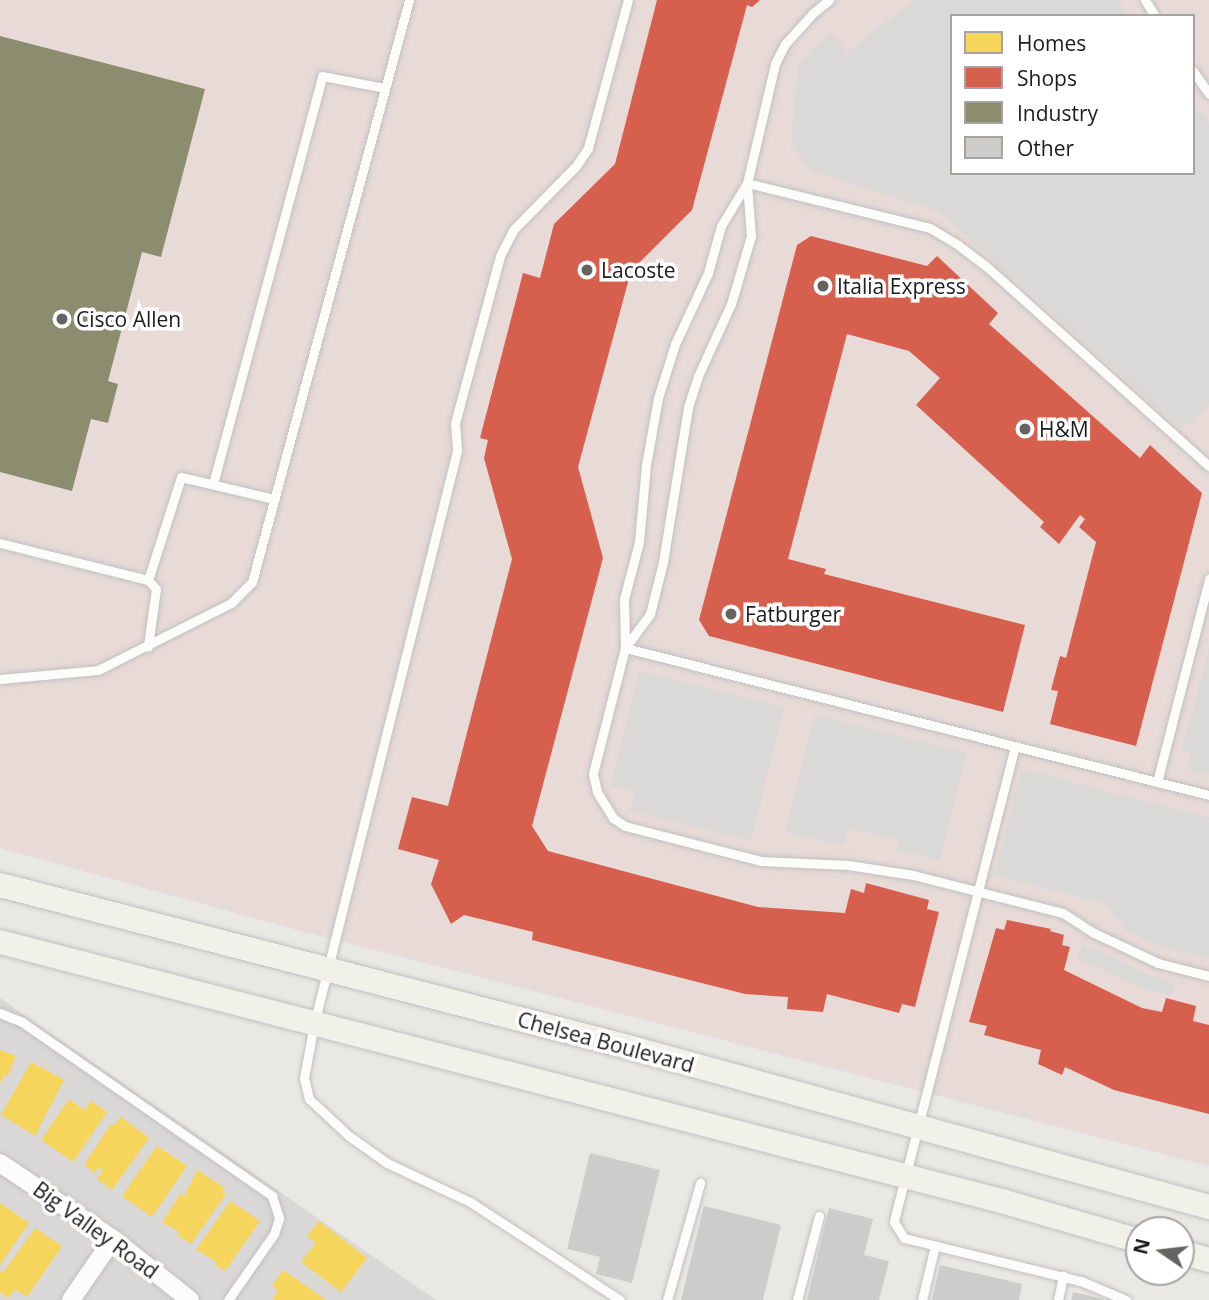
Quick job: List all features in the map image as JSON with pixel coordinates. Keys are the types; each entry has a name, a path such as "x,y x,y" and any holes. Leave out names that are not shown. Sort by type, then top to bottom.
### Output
{"main road":[{"name":"Chelsea Boulevard","path":"0,885 632,1048 1209,1207"},
{"path":"0,942 905,1176 1125,1237"}],"street":[{"name":"Big Valley Road","path":"0,1163 113,1239 190,1300"},
{"path":"71,1300 113,1239"}],"lane":[{"path":"0,680 98,670 230,603 252,582 410,0"},
{"path":"620,1300 470,1202 449,1190 399,1171 349,1136 309,1099 304,1078 314,1024 457,451 455,423 500,256 514,229 576,166 588,148 628,0"},
{"path":"625,648 650,614 663,562 688,407 698,376 731,304 751,236 747,183 775,64 785,44 813,13 830,0"},
{"path":"1195,74 1209,94"},
{"path":"213,484 322,76 386,88"},
{"path":"747,183 930,228 986,266 1208,462"},
{"path":"747,183 721,226 708,272 675,344 658,398 646,465 639,542 624,599 625,648 593,774 604,806 625,827 761,861 874,867 1063,913 1094,933 1158,963 1209,976"},
{"path":"148,580 181,477 274,499"},
{"path":"0,543 148,580 156,589 148,646"},
{"path":"1157,782 1209,579"},
{"path":"625,648 1209,795"},
{"path":"1015,746 894,1222 904,1238 1063,1276 1126,1300"},
{"path":"0,1013 22,1022 272,1196 279,1218 274,1234 228,1300"},
{"path":"667,1300 700,1182"},
{"path":"797,1300 819,1216"},
{"path":"922,1300 935,1246"},
{"path":"1058,1300 1063,1276"}],"shaded area":[{"path":"0,0 1209,0 1209,1166 297,930 0,848"},
{"path":"914,0 1117,0 1128,14 950,14 950,175 1195,175 1195,103 1209,122 1209,406 1181,429 938,211 813,171 791,146 798,67 810,50 832,33 847,52"},
{"path":"1209,649 1209,775 1187,769 1191,753 1182,750"},
{"path":"640,671 784,707 751,841 630,811 634,792 611,786"},
{"path":"815,715 966,753 940,860 897,850 899,840 848,828 843,846 786,832"},
{"path":"1021,769 1209,817 1209,959 1158,945 1126,931 1106,904 994,875"},
{"path":"1083,945 1149,975 1175,982 1171,996 1145,989 1077,958"},
{"path":"0,998 436,1300 0,1300"}],"building: Homes":[{"path":"0,1050 16,1056 8,1076 4,1075 0,1084"},
{"path":"31,1062 64,1080 35,1136 1,1115"},
{"path":"69,1099 84,1110 91,1101 107,1112 73,1162 41,1140"},
{"path":"121,1117 149,1138 112,1190 97,1179 103,1170 98,1167 95,1173 84,1165 111,1124 114,1126"},
{"path":"157,1146 187,1166 152,1217 122,1196"},
{"path":"197,1170 225,1188 222,1191 226,1194 191,1244 177,1235 180,1232 162,1223 180,1194 184,1197"},
{"path":"230,1201 260,1221 225,1271 215,1265 217,1262 196,1250"},
{"path":"0,1203 29,1223 0,1265"},
{"path":"319,1221 367,1258 341,1292 301,1262 316,1243 307,1236"},
{"path":"35,1228 62,1246 27,1297 15,1289 8,1298 0,1292 0,1271 3,1273"},
{"path":"283,1270 326,1300 272,1300 278,1291 272,1286"}],"building: Shops":[{"path":"657,0 760,0 752,7 747,5 692,210 631,271 578,467 603,558 532,826 548,851 758,907 845,913 851,889 864,893 866,883 929,900 927,909 939,912 915,1007 902,1004 899,1013 827,994 823,1012 787,1009 788,997 745,994 532,940 533,932 464,915 451,924 431,884 439,860 398,849 412,797 448,806 512,559 484,458 488,440 480,438 523,273 540,278 554,224 615,164"},
{"path":"811,236 927,266 937,256 998,313 989,324 1140,458 1150,445 1202,493 1136,746 1050,724 1058,691 1051,690 1060,656 1066,658 1096,542 1079,527 1085,519 1080,515 1059,544 1040,527 1044,522 916,405 940,378 909,351 847,334 788,559 826,569 824,574 1025,625 1003,712 709,636 699,620 797,245"},
{"path":"1007,920 1051,929 1050,931 1064,935 1062,945 1070,947 1064,970 1142,1008 1162,1012 1166,998 1196,1006 1193,1021 1209,1025 1209,1114 1114,1090 1065,1067 1062,1075 1038,1064 1041,1050 984,1035 987,1026 969,1022 996,928 1004,930"}],"building: Industry":[{"name":"Cisco Allen","path":"0,36 205,89 161,257 142,252 108,381 118,384 108,423 91,419 72,491 0,472"}],"building: Other":[{"path":"590,1153 660,1170 632,1283 596,1274 600,1257 567,1249"},
{"path":"704,1206 781,1225 763,1300 681,1300"},
{"path":"829,1208 873,1219 864,1255 889,1261 879,1300 807,1300"},
{"path":"940,1265 1022,1284 1019,1300 932,1300"},
{"path":"1073,1292 1104,1299 1104,1300 1071,1300"}],"place":[{"name":"Lacoste","path":"587,270"},
{"name":"Italia Express","path":"823,286"},
{"name":"Cisco Allen","path":"62,319"},
{"name":"H&M","path":"1025,429"},
{"name":"Fatburger","path":"731,614"}]}
